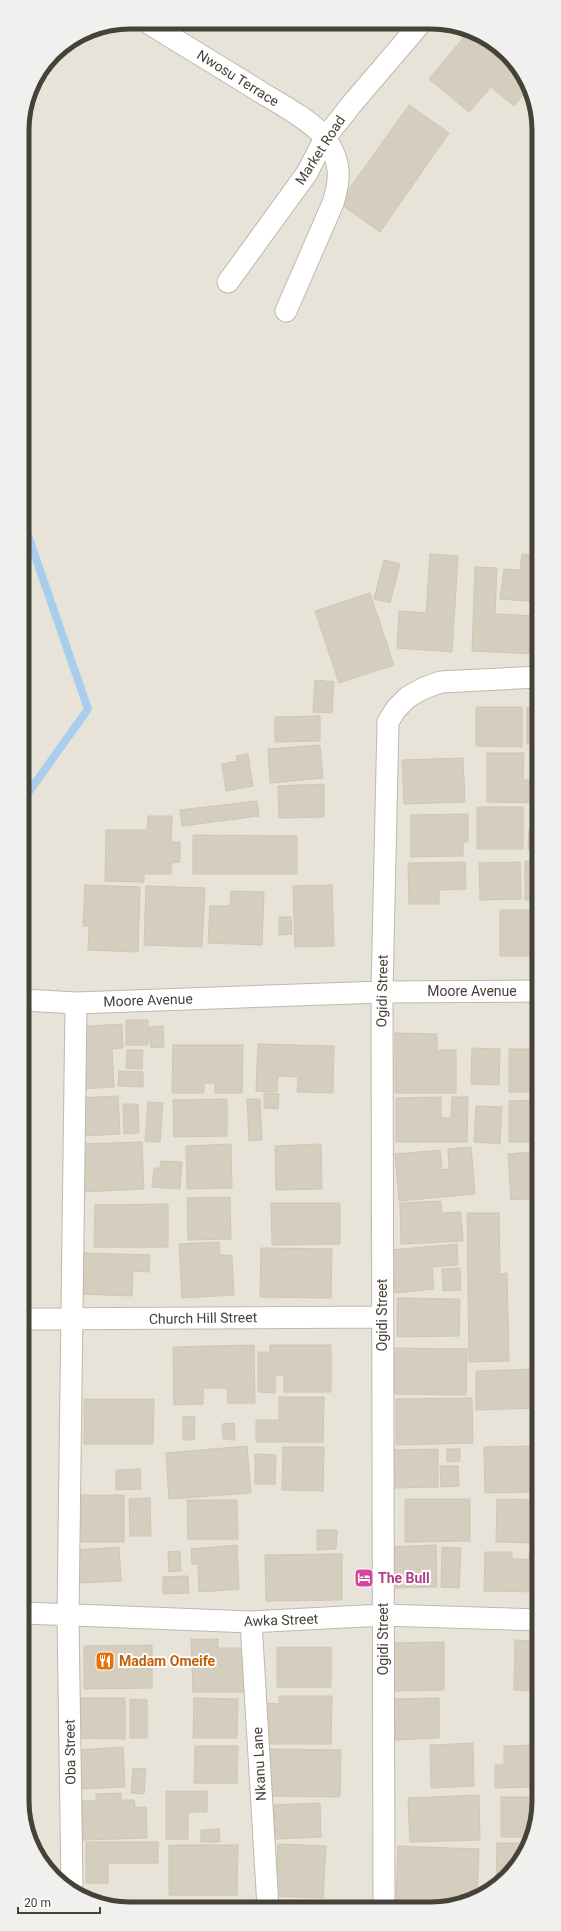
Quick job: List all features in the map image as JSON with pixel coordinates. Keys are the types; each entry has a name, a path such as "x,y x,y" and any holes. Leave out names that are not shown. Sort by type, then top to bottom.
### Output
{"street":[{"name":"Nwosu Terrace","path":"158,29 298,114 325,138"},
{"name":"Market Road","path":"228,282 307,173 325,138 393,54 416,29"},
{"path":"286,310 333,203 338,187 340,171 325,138"},
{"name":"Ogidi Street","path":"384,1902 382,992 388,722 396,709 408,697 424,688 441,682 532,677"},
{"name":"Moore Avenue","path":"29,1000 76,1003 382,992 532,991"},
{"path":"71,1320 76,1003"},
{"name":"Church Hill Street","path":"29,1319 382,1317"},
{"name":"Oba Street","path":"71,1320 68,1616 72,1884"},
{"name":"Awka Street","path":"29,1614 251,1622 383,1615 532,1620"},
{"name":"Nkanu Lane","path":"251,1622 268,1902"}],"shaded area":[{"path":"431,29 451,31 464,34 482,42 503,58 519,79 527,97 530,110 532,130 532,1808 527,1834 519,1852 503,1873 482,1889 464,1897 451,1900 438,1902 123,1902 110,1900 97,1897 79,1889 58,1873 39,1846 31,1821 29,1801 29,123 32,104 42,79 58,58 85,39 104,32 116,30"}],"building":[{"path":"466,35 482,42 503,58 519,79 525,92 514,106 491,87 469,112 429,79"},
{"path":"409,105 449,133 380,232 339,203"},
{"path":"430,554 458,556 452,652 397,648 399,611 426,613"},
{"path":"522,554 532,555 532,602 500,599 504,569 520,570"},
{"path":"384,560 400,564 390,603 374,599"},
{"path":"475,567 497,568 495,614 532,616 532,654 472,651"},
{"path":"370,593 394,665 339,683 315,611"},
{"path":"315,680 334,682 332,713 313,712"},
{"path":"476,707 522,707 522,747 476,746"},
{"path":"527,707 532,707 532,744 527,744"},
{"path":"320,716 320,741 275,742 275,717"},
{"path":"320,745 323,778 270,783 268,749"},
{"path":"487,753 524,753 523,780 532,780 532,803 487,802"},
{"path":"248,754 253,786 226,791 222,764 237,761 236,756"},
{"path":"463,758 465,802 404,804 402,760"},
{"path":"324,784 324,817 279,818 278,786"},
{"path":"257,801 259,816 182,826 180,810"},
{"path":"477,807 523,807 523,849 477,849"},
{"path":"468,814 468,842 463,842 463,856 411,857 411,815"},
{"path":"148,816 172,816 171,842 180,842 180,862 171,863 171,874 144,874 144,882 105,881 106,830 147,830"},
{"path":"529,829 532,829 532,849 528,849"},
{"path":"193,835 297,836 297,874 193,874"},
{"path":"525,861 532,861 532,900 525,900"},
{"path":"465,862 466,889 439,890 439,904 409,904 408,863"},
{"path":"520,862 521,899 480,900 479,863"},
{"path":"85,885 140,887 138,952 88,950 89,926 83,926"},
{"path":"332,885 334,946 295,947 293,886"},
{"path":"146,886 205,888 202,947 144,945"},
{"path":"231,891 264,892 262,945 208,943 210,906 230,906"},
{"path":"500,910 532,910 532,956 500,956"},
{"path":"279,917 291,917 292,934 279,935"},
{"path":"126,1020 148,1020 148,1045 126,1045"},
{"path":"122,1024 123,1048 112,1049 114,1087 79,1089 77,1027"},
{"path":"163,1026 164,1047 151,1048 149,1027"},
{"path":"395,1033 437,1034 437,1050 456,1050 456,1093 395,1093"},
{"path":"258,1044 334,1046 333,1093 297,1092 298,1077 278,1076 277,1092 256,1091"},
{"path":"173,1045 243,1045 242,1093 215,1093 215,1083 204,1083 204,1093 172,1093"},
{"path":"472,1048 500,1049 499,1085 471,1084"},
{"path":"509,1049 532,1049 532,1092 509,1092"},
{"path":"127,1050 143,1050 142,1069 126,1068"},
{"path":"119,1071 143,1072 143,1087 118,1086"},
{"path":"264,1093 279,1094 278,1109 264,1108"},
{"path":"118,1096 120,1134 80,1136 78,1098"},
{"path":"441,1097 441,1118 451,1118 452,1097 468,1097 467,1142 396,1142 396,1098"},
{"path":"227,1099 227,1136 174,1137 173,1100"},
{"path":"247,1099 260,1099 262,1140 249,1141"},
{"path":"532,1100 532,1142 509,1142 509,1101"},
{"path":"148,1102 163,1103 160,1142 145,1141"},
{"path":"123,1104 138,1104 139,1133 124,1134"},
{"path":"476,1106 502,1107 500,1144 474,1142"},
{"path":"142,1142 144,1189 81,1192 79,1144"},
{"path":"231,1144 232,1188 187,1189 186,1146"},
{"path":"321,1144 322,1189 276,1190 275,1146"},
{"path":"471,1147 475,1194 399,1201 395,1154 440,1150 442,1170 449,1169 448,1149"},
{"path":"532,1152 532,1198 511,1200 508,1154"},
{"path":"161,1161 182,1162 180,1189 152,1187 154,1168 160,1168"},
{"path":"230,1197 231,1239 188,1240 187,1198"},
{"path":"441,1201 442,1213 461,1212 463,1241 401,1244 400,1203"},
{"path":"271,1203 340,1203 340,1244 272,1245"},
{"path":"168,1204 168,1247 94,1247 95,1205"},
{"path":"467,1213 499,1213 500,1274 507,1273 509,1361 469,1362"},
{"path":"219,1242 220,1255 232,1255 234,1295 182,1298 179,1244"},
{"path":"457,1244 458,1265 432,1267 434,1289 395,1293 392,1250"},
{"path":"261,1248 332,1249 331,1298 260,1297"},
{"path":"83,1253 150,1255 149,1272 133,1271 132,1296 81,1294"},
{"path":"460,1268 461,1290 443,1291 442,1269"},
{"path":"397,1298 460,1299 459,1336 397,1337"},
{"path":"254,1345 255,1403 228,1403 227,1388 203,1388 203,1404 174,1405 173,1347"},
{"path":"270,1345 331,1345 331,1392 284,1392 284,1375 275,1375 275,1393 258,1392 258,1352 270,1352"},
{"path":"391,1348 467,1349 466,1395 390,1394"},
{"path":"532,1369 532,1408 476,1410 476,1371"},
{"path":"279,1397 324,1397 323,1442 256,1442 256,1420 279,1420"},
{"path":"472,1398 473,1443 396,1445 396,1399"},
{"path":"84,1399 154,1399 153,1444 84,1444"},
{"path":"183,1416 195,1417 194,1440 183,1440"},
{"path":"234,1423 235,1440 223,1439 222,1424"},
{"path":"247,1446 251,1493 169,1499 166,1453"},
{"path":"532,1446 532,1492 485,1493 484,1447"},
{"path":"283,1447 324,1447 323,1491 282,1490"},
{"path":"438,1449 438,1487 392,1488 392,1450"},
{"path":"447,1449 460,1449 460,1461 447,1462"},
{"path":"255,1454 276,1455 275,1484 255,1484"},
{"path":"440,1466 458,1466 459,1486 441,1487"},
{"path":"140,1469 141,1489 116,1490 116,1470"},
{"path":"81,1495 124,1495 124,1542 81,1542"},
{"path":"150,1498 151,1536 130,1536 129,1499"},
{"path":"405,1499 470,1499 470,1541 405,1542"},
{"path":"497,1499 532,1500 532,1543 496,1542"},
{"path":"187,1500 237,1500 238,1539 188,1539"},
{"path":"317,1530 337,1530 336,1549 317,1550"},
{"path":"237,1545 239,1589 199,1592 198,1564 192,1564 191,1549"},
{"path":"436,1545 437,1587 391,1588 390,1547"},
{"path":"119,1547 121,1581 80,1583 78,1550"},
{"path":"442,1547 461,1548 459,1588 441,1587"},
{"path":"180,1551 181,1571 169,1572 168,1552"},
{"path":"485,1552 512,1552 512,1559 529,1559 529,1553 532,1553 532,1592 484,1591"},
{"path":"342,1554 342,1600 266,1601 265,1555"},
{"path":"188,1576 189,1593 163,1594 163,1577"},
{"path":"191,1639 218,1639 218,1648 245,1648 244,1692 193,1692"},
{"path":"515,1640 532,1641 532,1691 514,1690"},
{"path":"444,1642 444,1690 394,1691 393,1643"},
{"path":"152,1645 152,1688 84,1689 84,1646"},
{"path":"277,1647 331,1647 331,1687 277,1687"},
{"path":"279,1696 332,1696 331,1744 266,1744 266,1703 279,1704"},
{"path":"78,1698 125,1698 125,1739 77,1738"},
{"path":"194,1698 238,1699 237,1738 193,1738"},
{"path":"439,1698 439,1738 395,1740 394,1699"},
{"path":"130,1699 147,1700 147,1738 130,1738"},
{"path":"473,1743 474,1786 431,1788 430,1745"},
{"path":"532,1745 532,1787 495,1788 495,1765 504,1765 504,1746"},
{"path":"195,1746 238,1746 237,1783 194,1783"},
{"path":"123,1747 125,1787 80,1789 78,1750"},
{"path":"270,1749 341,1750 340,1797 269,1796"},
{"path":"133,1768 146,1769 144,1794 131,1793"},
{"path":"166,1791 207,1791 207,1812 188,1812 188,1839 166,1839"},
{"path":"121,1793 121,1800 134,1800 135,1807 146,1807 147,1838 83,1840 82,1801 96,1801 96,1794"},
{"path":"479,1795 480,1840 410,1842 408,1798"},
{"path":"501,1797 532,1797 530,1821 526,1837 501,1837"},
{"path":"320,1803 321,1837 276,1839 274,1805"},
{"path":"219,1829 220,1842 201,1842 201,1830"},
{"path":"86,1842 158,1842 158,1863 108,1863 108,1883 86,1883"},
{"path":"497,1843 523,1843 519,1852 511,1863 496,1878"},
{"path":"278,1844 326,1846 323,1898 276,1896"},
{"path":"169,1845 238,1845 237,1895 169,1895"},
{"path":"398,1846 479,1849 477,1891 464,1897 442,1901 396,1900"}],"waterway":[{"path":"29,538 88,709 29,792"}],"place":[{"name":"The Bull","path":"364,1578"},
{"name":"Madam Omeife","path":"105,1661"}]}
